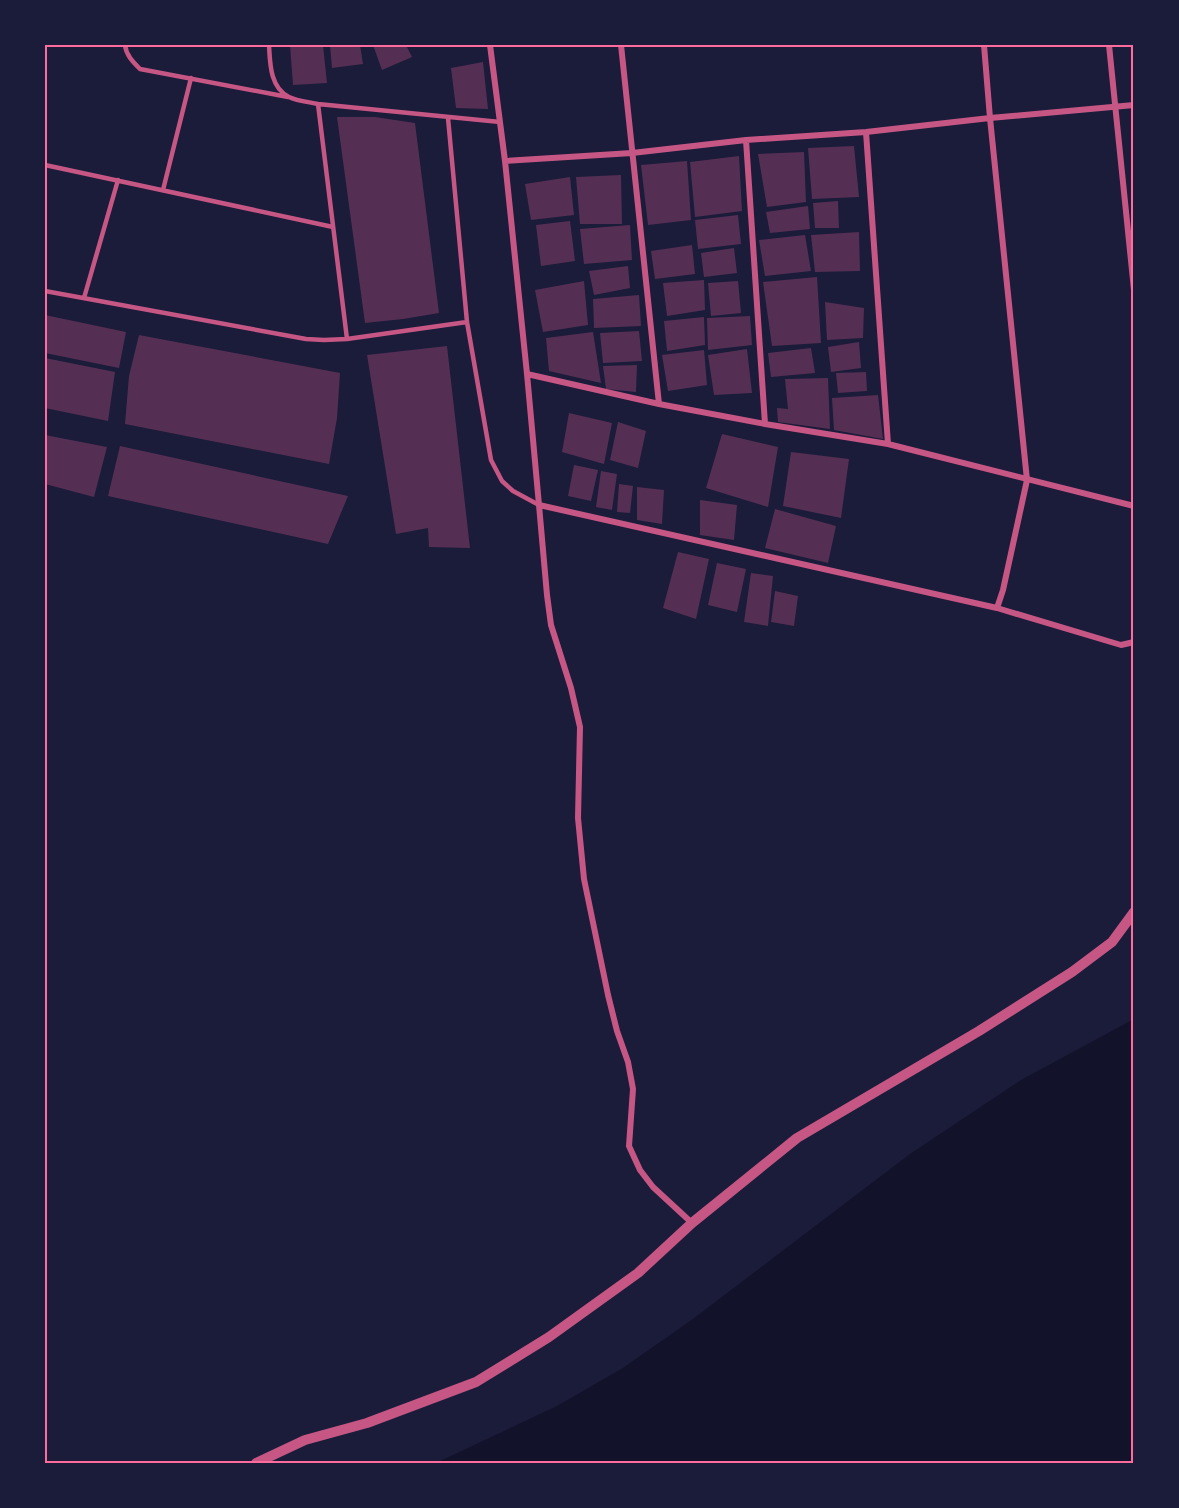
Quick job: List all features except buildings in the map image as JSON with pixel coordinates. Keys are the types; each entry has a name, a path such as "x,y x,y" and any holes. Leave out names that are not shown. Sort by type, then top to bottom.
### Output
{"street":[{"path":"490,45 505,160 547,595 551,625 571,688 580,728 578,818 584,879 608,995 628,1062 633,1089 629,1146 640,1170 653,1187 692,1223"},
{"path":"621,45 659,404"},
{"path":"984,45 1026,480 997,609"},
{"path":"1108,45 1114,107 1131,226 1134,290"},
{"path":"505,160 632,153 746,140 866,132 1134,105"},
{"path":"866,132 888,444"},
{"path":"746,140 765,424"},
{"path":"527,374 659,404 888,444 1134,506"},
{"path":"539,505 997,609 1121,645 1134,642"},
{"path":"256,1463 305,1440 367,1423 476,1382 549,1337 638,1273 692,1223 797,1138 979,1031 1072,972 1112,942 1134,912"}],"lane":[{"path":"125,45 131,60 140,69 318,104 500,122"},
{"path":"268,45 270,70 277,86 288,97"},
{"path":"163,190 191,78"},
{"path":"318,104 347,339"},
{"path":"448,118 466,322 490,460 502,481 513,491 539,505"},
{"path":"45,165 333,227"},
{"path":"84,298 118,180"},
{"path":"45,291 306,339 347,339 466,322"}],"shaded area":[{"path":"1134,1019 1134,1463 436,1463 557,1406 623,1368 693,1319 910,1154 1021,1080"}]}
